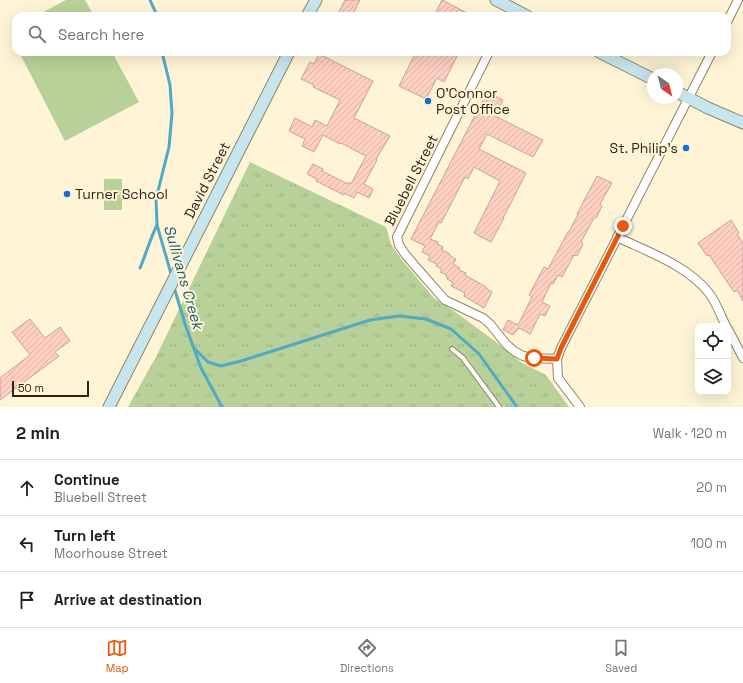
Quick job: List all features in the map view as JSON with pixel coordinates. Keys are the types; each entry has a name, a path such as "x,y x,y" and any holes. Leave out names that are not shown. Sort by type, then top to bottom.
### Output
{"street":[{"path":"309,12 316,0"},
{"path":"496,0 509,12"},
{"path":"731,14 738,0"},
{"name":"David Street","path":"109,407 287,56"},
{"name":"Bluebell Street","path":"487,56 396,237 405,254 445,300 483,318 490,324 506,344 523,356 557,359"},
{"path":"607,56 647,77"},
{"path":"580,407 558,378 557,359 561,348 710,56"},
{"path":"683,95 708,108 743,123"},
{"path":"617,238 671,263 693,276 710,294 724,323"},
{"path":"731,335 743,358"}],"lane":[{"path":"452,349 463,358 498,405 502,400"}],"green space":[{"path":"66,0 85,0 92,12 44,12"},
{"path":"21,56 114,56 139,102 65,141"},
{"path":"250,162 386,227 391,244 401,259 434,298 496,342 522,363 546,375 569,407 128,407 157,355"},
{"path":"104,179 122,179 122,210 104,210"}],"building":[{"path":"345,0 360,0 354,12 339,12"},
{"path":"442,0 465,12 436,12"},
{"path":"318,56 323,56 373,81 354,118 390,136 376,159 377,160 364,184 373,189 369,198 357,192 354,198 344,193 344,195 316,181 317,179 307,174 313,164 323,169 322,171 348,184 349,182 351,184 366,156 323,135 314,152 302,146 305,139 289,131 295,118 312,127 315,120 327,126 340,100 313,87 314,85 301,79 310,62 314,64"},
{"path":"414,56 457,56 444,82 437,78 426,99 399,86"},
{"path":"486,94 490,96 491,94 503,100 495,116 543,140 533,157 487,134 479,149 526,173 491,242 474,233 500,181 474,167 468,179 465,177 441,223 439,222 430,239 438,242 437,244 443,247 442,250 456,259 453,264 460,268 459,270 466,273 465,275 492,292 484,308 464,296 465,293 451,286 453,282 447,279 447,275 440,272 442,269 436,266 437,264 428,260 430,256 422,252 425,246 411,239"},
{"path":"597,176 612,183 600,204 602,206 596,218 594,218 581,242 583,244 577,256 574,255 562,277 558,275 553,284 551,283 542,302 550,306 545,316 540,314 530,334 519,328 513,335 503,330 508,320 518,325 532,297 529,295 544,267 548,269 569,232"},
{"path":"731,220 743,243 743,301 737,290 734,292 709,255 707,256 698,243"},
{"path":"30,319 45,338 60,327 70,341 55,352 59,356 0,400 0,378 30,355 12,332"}],"waterway":[{"name":"Sullivans Creek","path":"150,0 155,12"},
{"name":"Sullivans Creek","path":"163,56 170,85 172,113 169,147 156,199 157,225 172,277"},
{"path":"140,268 157,225"},
{"name":"Sullivans Creek","path":"174,287 185,324 201,368 222,407"},
{"path":"194,348 208,362 221,366 370,320 399,316 426,319 451,329 479,354 517,407"}],"place":[{"name":"O'Connor Post Office","path":"428,101"},
{"name":"St. Philip's","path":"686,148"},
{"name":"Turner School","path":"67,194"}],"route":[{"path":"534,358 557,359 561,348 623,226"}]}
